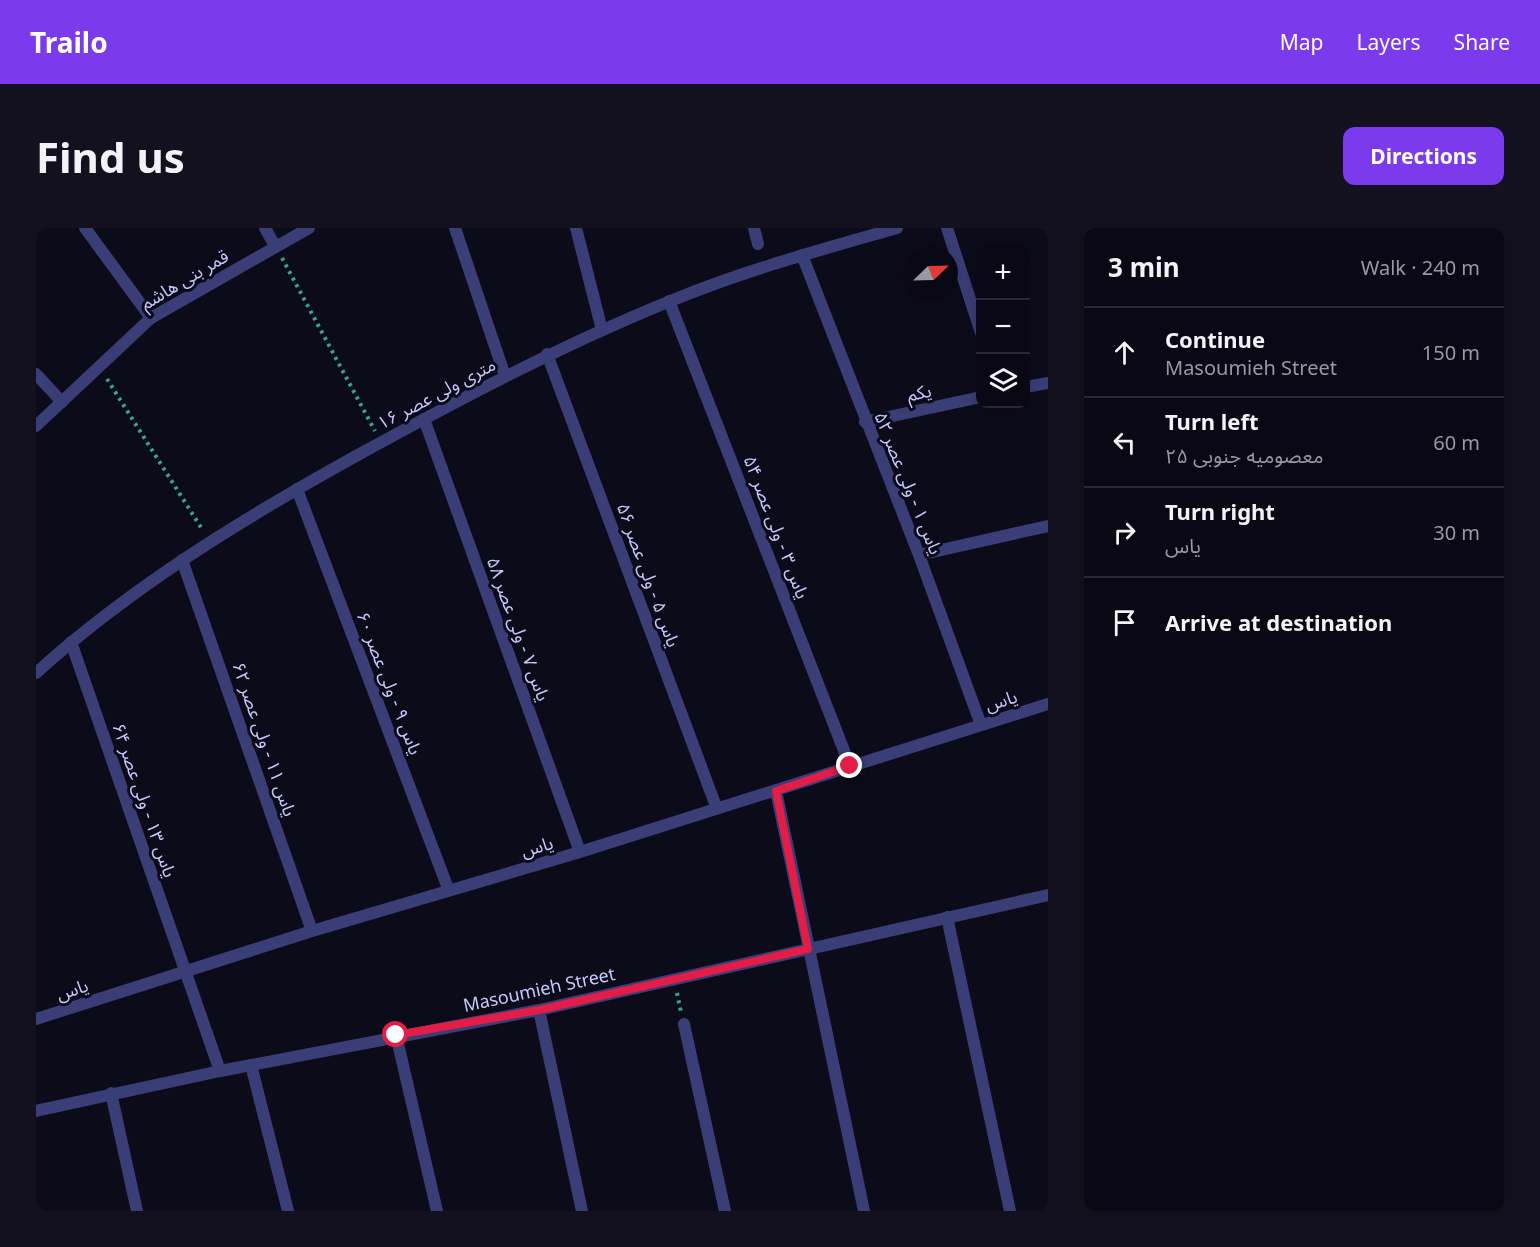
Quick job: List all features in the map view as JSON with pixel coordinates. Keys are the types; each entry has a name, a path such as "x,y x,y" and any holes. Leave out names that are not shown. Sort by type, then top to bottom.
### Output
{"street":[{"path":"85,228 151,318"},
{"path":"265,228 275,246"},
{"name":"قمر بنی هاشم","path":"36,426 151,318 309,228"},
{"path":"455,228 506,376"},
{"path":"576,228 602,330"},
{"path":"754,228 758,244"},
{"name":"۱۶ متری ولی عصر","path":"36,673 71,642 183,560 210,543 297,489 547,354 669,301 802,255 897,228"},
{"path":"946,228 976,318"},
{"name":"یاس ۱ - ولی عصر ۵۲","path":"802,255 865,422 919,555 981,725"},
{"name":"یاس ۳ - ولی عصر ۵۴","path":"669,301 850,766"},
{"name":"یاس ۵ - ولی عصر ۵۶","path":"547,354 717,809"},
{"path":"36,374 62,402"},
{"path":"1030,386 1048,383"},
{"name":"یکم","path":"865,422 976,398"},
{"name":"یاس ۷ - ولی عصر ۵۸","path":"424,419 580,852"},
{"name":"یاس ۹ - ولی عصر ۶۰","path":"297,489 449,891"},
{"path":"919,555 1048,526"},
{"name":"یاس ۱۱ - ولی عصر ۶۲","path":"183,560 312,931"},
{"name":"یاس ۱۳ - ولی عصر ۶۴","path":"71,642 220,1071"},
{"name":"یاس","path":"36,1019 312,931 776,791 1048,704"},
{"path":"776,791 864,1211"},
{"name":"Masoumieh Street","path":"36,1111 111,1093 396,1035 539,1010 1048,895"},
{"path":"947,918 1010,1211"},
{"path":"539,1010 582,1211"},
{"path":"684,1024 725,1211"},
{"path":"396,1035 437,1211"},
{"path":"251,1065 288,1211"},
{"path":"111,1093 137,1211"}],"path":[{"path":"275,246 381,442"},
{"path":"99,367 210,543"},
{"path":"674,979 684,1024"}],"route":[{"path":"396,1035 539,1010 808,949 776,791 850,766"}]}
